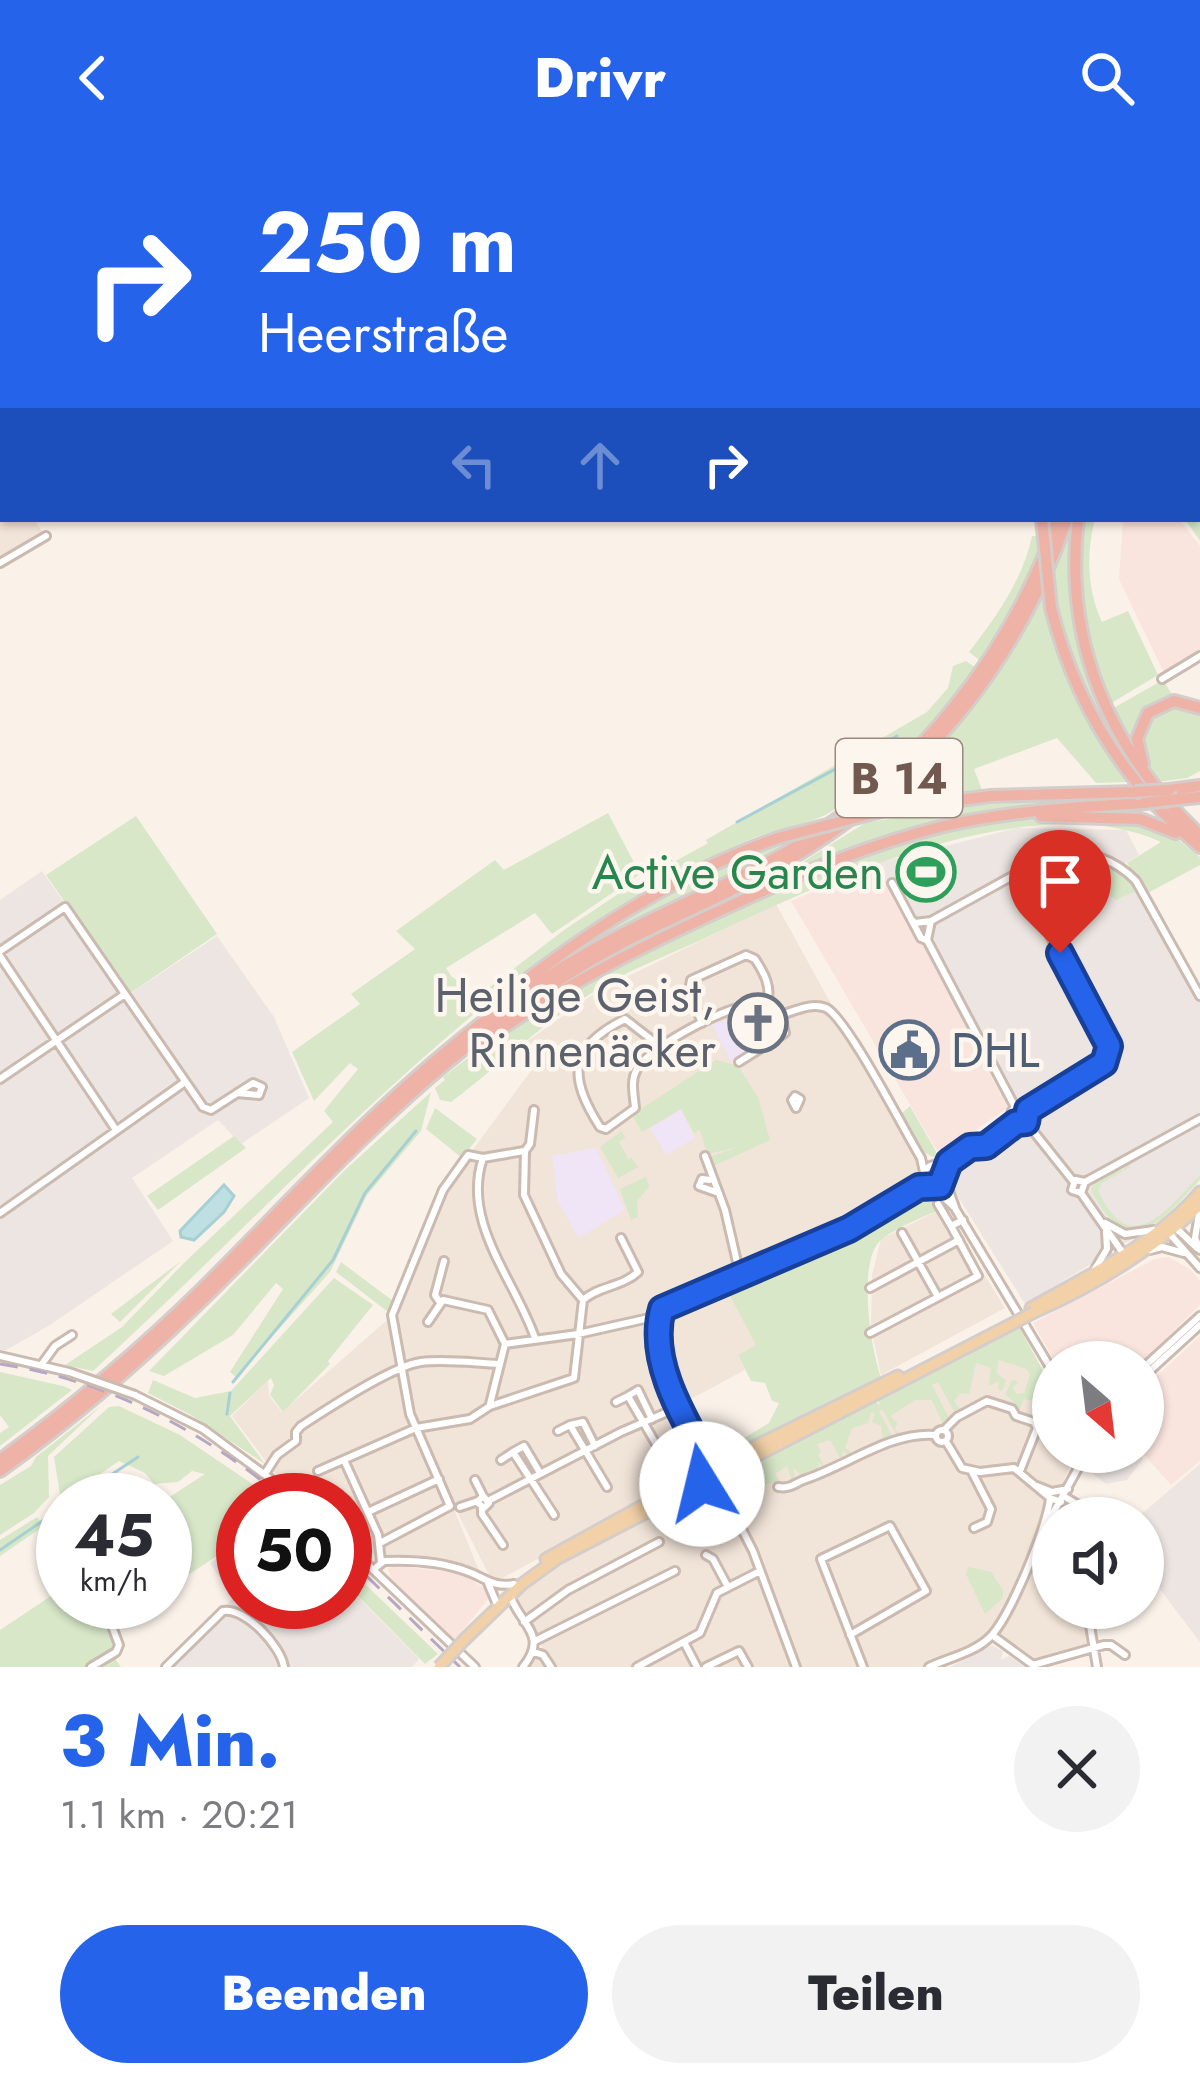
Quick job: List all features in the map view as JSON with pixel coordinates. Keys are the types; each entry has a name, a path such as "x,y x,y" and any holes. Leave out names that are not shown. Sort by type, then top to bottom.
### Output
{"highway":[{"path":"1042,522 1051,608 1072,678 1104,740 1136,784 1198,842"},
{"name":"B 14","path":"0,1471 146,1353 358,1143 500,1021 576,969 792,858 886,790 945,731 988,677 1037,592 1062,522"},
{"name":"B 14","path":"0,1460 159,1330 420,1074 489,1017 563,968 788,850 879,785 938,726 989,659 1062,522"},
{"path":"1078,522 1074,581 1084,650 1108,715 1145,776 1198,842"},
{"path":"1145,776 1137,739 1148,713 1174,701 1200,708"},
{"path":"447,1062 599,970 761,892 893,840 1013,814 1144,802 1200,782"},
{"path":"420,1074 456,1036 591,932 675,882 778,838 889,809 991,796 1135,792 1200,796"},
{"path":"1013,814 1141,818 1198,842"}],"main road":[{"path":"1033,1310 1091,1274 1147,1251 1200,1192"},
{"path":"439,1667 512,1589 567,1544 1033,1310 1127,1258 1200,1206"},
{"path":"512,1589 558,1558 684,1493 714,1472"}],"street":[{"path":"0,563 46,536"},
{"path":"1162,679 1200,656"},
{"path":"912,920 931,921 1056,852 1074,852 1121,865 1136,880 1200,996"},
{"path":"1015,1107 1028,1110 1104,1063 1109,1046 1016,872"},
{"path":"892,883 921,938 927,940"},
{"path":"116,1130 0,953 65,907 203,1107 211,1110 237,1093"},
{"path":"931,921 927,940 1015,1107 1013,1120"},
{"path":"702,1023 689,991 691,980 746,956 754,957 766,980 770,992 766,1005"},
{"path":"0,1079 125,994"},
{"path":"661,1047 625,1019 577,1062 575,1073 600,1127 607,1129 635,1108 634,1074 661,1047 739,1008 766,1005 781,1015 784,1033 739,1062"},
{"path":"781,1015 815,1006 835,1015 921,1158 931,1186 963,1220 1035,1341"},
{"path":"0,1213 185,1082"},
{"path":"318,1471 416,1428 470,1419 490,1406 574,1378 583,1300 561,1274 524,1195 525,1151 534,1110"},
{"path":"1026,1122 1028,1110"},
{"path":"1073,1181 1085,1182 1200,1119"},
{"path":"505,1344 656,1318 740,1275 849,1229 936,1165 949,1162 1013,1120 1026,1122 1073,1181 1072,1190 1082,1193 1127,1258"},
{"path":"380,1543 450,1506 416,1428 392,1315 443,1190 468,1155 483,1158 525,1151"},
{"path":"705,1156 740,1275"},
{"path":"483,1158 477,1181 487,1237 535,1338"},
{"path":"921,1158 945,1176 956,1210"},
{"path":"893,1201 931,1186 945,1176 949,1162"},
{"path":"712,1183 704,1178 699,1183 703,1190 717,1193"},
{"path":"1082,1193 1085,1182"},
{"path":"870,1333 978,1276 938,1204"},
{"path":"1200,1206 1195,1238 1200,1250"},
{"path":"951,1226 963,1220"},
{"path":"1104,1224 1125,1234 1167,1228 1200,1250"},
{"path":"1091,1274 1107,1249 1104,1224"},
{"path":"1167,1228 1200,1268"},
{"path":"902,1233 938,1297"},
{"path":"583,1300 638,1272 621,1238"},
{"path":"871,1288 958,1240"},
{"path":"1147,1251 1162,1247 1190,1256"},
{"path":"444,1261 435,1295 439,1301 488,1310 505,1344 490,1406"},
{"path":"428,1322 439,1301"},
{"path":"656,1318 664,1366 679,1407 761,1570 796,1667"},
{"path":"1164,1353 1200,1320"},
{"path":"42,1364 55,1346 72,1335"},
{"path":"0,1356 42,1364 135,1395 203,1430 266,1472 296,1441 301,1426 346,1396 422,1362 499,1364"},
{"path":"616,1402 638,1390 652,1419"},
{"path":"628,1396 663,1456"},
{"path":"778,1487 788,1489 817,1478 911,1432 935,1435 987,1401 1012,1409 1037,1428 1020,1471"},
{"path":"460,1508 679,1407"},
{"path":"558,1431 583,1422 595,1446"},
{"path":"571,1425 607,1487"},
{"path":"944,1430 962,1468 1020,1471 1051,1495 1065,1496"},
{"path":"935,1435 947,1443"},
{"path":"501,1460 524,1446 540,1474"},
{"path":"513,1452 554,1515"},
{"path":"344,1460 350,1473"},
{"path":"972,1472 991,1509 987,1522 974,1528"},
{"path":"1065,1496 1076,1473"},
{"path":"372,1510 438,1479"},
{"path":"475,1480 483,1501 482,1514 503,1545"},
{"path":"684,1493 712,1492 729,1502"},
{"path":"1051,1495 1065,1496"},
{"path":"372,1522 381,1562"},
{"path":"850,1635 926,1591 890,1526 821,1559 850,1635 863,1667"},
{"path":"524,1622 568,1590 659,1542"},
{"path":"939,1665 992,1635 1032,1552"},
{"path":"706,1555 728,1587"},
{"path":"475,1667 373,1570 381,1562 460,1569 512,1589 517,1613 535,1642 523,1667"},
{"path":"637,1667 703,1631 715,1596 761,1570"},
{"path":"535,1642 675,1571"},
{"path":"488,1583 498,1604 517,1613"},
{"path":"166,1667 223,1611 231,1609 241,1612 281,1654 284,1667"},
{"path":"91,1667 116,1652 119,1645 113,1629"},
{"path":"1090,1629 1096,1667"},
{"path":"992,1635 1033,1665 1111,1645 1125,1655"},
{"path":"684,1642 707,1666 739,1651 748,1667"},
{"path":"534,1652 543,1655 551,1667"}],"shaded area":[{"path":"0,522 36,522 45,536 0,563"},
{"path":"1123,522 1181,522 1200,546 1200,651 1164,673 1119,579"},
{"path":"1017,828 1126,830 1139,855 1124,864 1186,976 1200,984 1200,1178 1149,1229 1025,1304 937,1163 1007,1118 1009,1109 878,863"},
{"path":"879,864 1008,1108 939,1154 791,901"},
{"path":"42,871 128,995 217,936 274,1017 309,1098 241,1144 218,1120 132,1178 173,1241 50,1325 0,1350 0,900"},
{"path":"776,904 921,1167 923,1186 854,1231 783,1258 727,1288 757,1345 738,1355 745,1370 689,1400 717,1447 715,1463 493,1583 447,1492 480,1573 460,1564 372,1553 372,1473 275,1473 232,1416 268,1381 269,1396 282,1412 394,1314 444,1189 533,1068 522,1045 598,991","holes":["668,1356 688,1400 672,1403 659,1361"]},
{"path":"751,1011 742,1024 755,1037 767,1039 766,1044 732,1063 712,1025"},
{"path":"681,1110 695,1138 666,1155 650,1128"},
{"path":"596,1148 625,1210 578,1238 557,1199 552,1156"},
{"path":"943,1208 1005,1308 881,1375 871,1327 872,1275 881,1239"},
{"path":"1168,1257 1200,1281 1200,1305 1163,1341 1043,1341 1033,1323 1155,1259"},
{"path":"1020,1334 1032,1356 1032,1473 1067,1473 1060,1489 1065,1497 1032,1497 1032,1629 1087,1629 1090,1644 1030,1664 990,1634 929,1667 528,1667 543,1652 540,1637 513,1594 538,1574"},
{"path":"1200,1336 1200,1461 1171,1485 1160,1473 1164,1369"},
{"path":"1200,1464 1200,1642 1164,1595 1162,1497"},
{"path":"1092,1473 1132,1473 1127,1480 1106,1484"},
{"path":"388,1568 459,1573 483,1587 489,1598 453,1642 391,1579"},
{"path":"372,1611 419,1659 412,1667 161,1667 216,1614 216,1629 372,1629"},
{"path":"992,1645 1003,1651 1001,1660 1009,1656 1025,1667 950,1667"}],"green space":[{"path":"1080,522 1094,522 1090,571 1102,622 1128,611 1158,675 1108,705 1093,659 1080,567"},
{"path":"1187,522 1200,522 1200,541"},
{"path":"1071,523 1073,595 1085,660 1109,721 1146,782 1140,782 1094,712 1059,630 1053,570"},
{"path":"1032,536 1038,536 1039,554 982,662 969,652 1015,583"},
{"path":"1042,591 1077,690 1128,782 1096,783 1057,738 974,769 982,790 879,803 927,757 993,679"},
{"path":"966,661 976,668 911,744 855,794 815,819 749,840 678,873 566,942 382,1095 93,1371 65,1365 122,1327 333,1122 324,1111 358,1069 350,1063 314,1101 292,1052 360,1004 351,994 415,949 396,931 495,860 504,870 608,813 640,874 552,934 535,913 446,968 478,996 564,930 671,859 674,862 708,843 706,840 927,712 948,688 953,666"},
{"path":"1163,680 1173,696 1154,704 1142,717 1135,754 1110,710"},
{"path":"1169,704 1200,711 1200,771 1158,782 1141,738 1148,721"},
{"path":"1141,799 1003,808 882,837 765,883 542,996 643,938 790,870 865,823 962,806"},
{"path":"136,816 217,934 129,994 46,875"},
{"path":"1114,819 1166,830 1200,857 1200,865 1146,894 1127,863 1161,842 1109,827 1051,824 927,847 805,892 621,976 557,1017 451,1102 440,1100 435,1088 443,1077 562,995 701,920 774,888 918,839 986,824"},
{"path":"800,835 741,867 560,960 676,890"},
{"path":"1110,862 1136,891 1116,900 1085,878"},
{"path":"716,1060 738,1066 758,1097 770,1140 711,1167 709,1157 739,1147 707,1154 700,1130 694,1133 681,1109 642,1132 632,1115"},
{"path":"431,1092 421,1131 367,1195 330,1272 236,1377 230,1372 283,1289 276,1283 233,1335 164,1376 149,1371 345,1170"},
{"path":"910,1106 938,1155 951,1151 933,1157 925,1153 901,1114"},
{"path":"435,1108 477,1139 462,1158 426,1129"},
{"path":"622,1131 625,1138 619,1142 638,1167 618,1178 600,1147"},
{"path":"234,1136 246,1148 158,1210 147,1196"},
{"path":"1128,1164 1098,1190 1122,1223 1134,1226 1160,1215 1200,1175 1200,1180 1158,1222 1131,1231 1105,1212 1091,1190 1094,1181"},
{"path":"646,1177 649,1187 637,1201 638,1217 631,1220 620,1189"},
{"path":"921,1188 931,1190 943,1208 882,1239 869,1266 870,1329 882,1380 723,1457 725,1450 769,1423 779,1403 772,1401 765,1383 751,1381 738,1355 756,1345 726,1288 784,1259 846,1238"},
{"path":"181,1261 120,1322 111,1314"},
{"path":"341,1262 393,1301 388,1312 336,1272"},
{"path":"334,1278 373,1305 330,1364 283,1412 270,1395 271,1378 230,1416 265,1464 148,1393 153,1380 195,1398 231,1391"},
{"path":"1018,1325 1032,1351 1032,1401 1024,1399 1018,1413 1026,1417 1018,1414 1005,1394 1012,1380 1019,1382 1013,1387 1016,1394 1024,1393 1030,1375 1027,1369 999,1360 996,1373 1006,1380 1002,1391 999,1381 989,1386 991,1368 976,1363 969,1394 961,1393 954,1401 961,1410 969,1408 956,1415 938,1382 932,1385 949,1418 942,1422 932,1400 915,1400 890,1416 897,1422 898,1437 882,1409 892,1436 872,1446 883,1437 871,1412 868,1423 852,1428 845,1448 855,1455 844,1451 840,1458 830,1440 817,1444 824,1467 817,1461 820,1469 815,1476 804,1478 793,1467 792,1481 787,1466 775,1474 780,1482 764,1484 755,1468 742,1492 734,1476 747,1465 873,1400 880,1405 877,1398"},
{"path":"0,1372 72,1390 0,1446 0,1433 9,1427 0,1415"},
{"path":"102,1405 48,1456 48,1473 36,1473 36,1511 0,1535 0,1485 31,1466"},
{"path":"119,1406 180,1435 236,1473 216,1473 216,1557 192,1572 192,1482 205,1474 145,1473 119,1461 102,1473 57,1473 54,1457 109,1407"},
{"path":"36,1518 36,1531 0,1556 0,1540"},
{"path":"968,1567 991,1572 1003,1590 1003,1598 985,1614 966,1574"},
{"path":"372,1591 438,1654 425,1664 372,1610"},
{"path":"36,1606 36,1629 112,1629 116,1640 110,1652 121,1667 0,1667 0,1630"}],"water":[{"path":"224,1185 234,1196 224,1212 194,1240 181,1237 180,1231"}],"waterway":[{"path":"737,822 897,736"},
{"path":"233,1382 333,1260 365,1193 416,1131"},
{"path":"227,1414 230,1393"},
{"path":"114,1473 138,1457"},
{"path":"0,1550 36,1525"}],"railway":[{"path":"0,1364 79,1382 116,1396 188,1431 251,1473"},
{"path":"372,1581 460,1667"}],"place":[{"name":"Active Garden","path":"926,872"},
{"name":"Heilige Geist, Rinnenäcker","path":"758,1023"},
{"name":"DHL","path":"909,1050"}],"route":[{"path":"702,1484 716,1477 672,1392 656,1329 662,1309 849,1229 919,1187 940,1186 949,1162 970,1147 986,1146 1016,1123 1026,1122 1028,1110 1104,1063 1109,1046 1060,953"}]}
